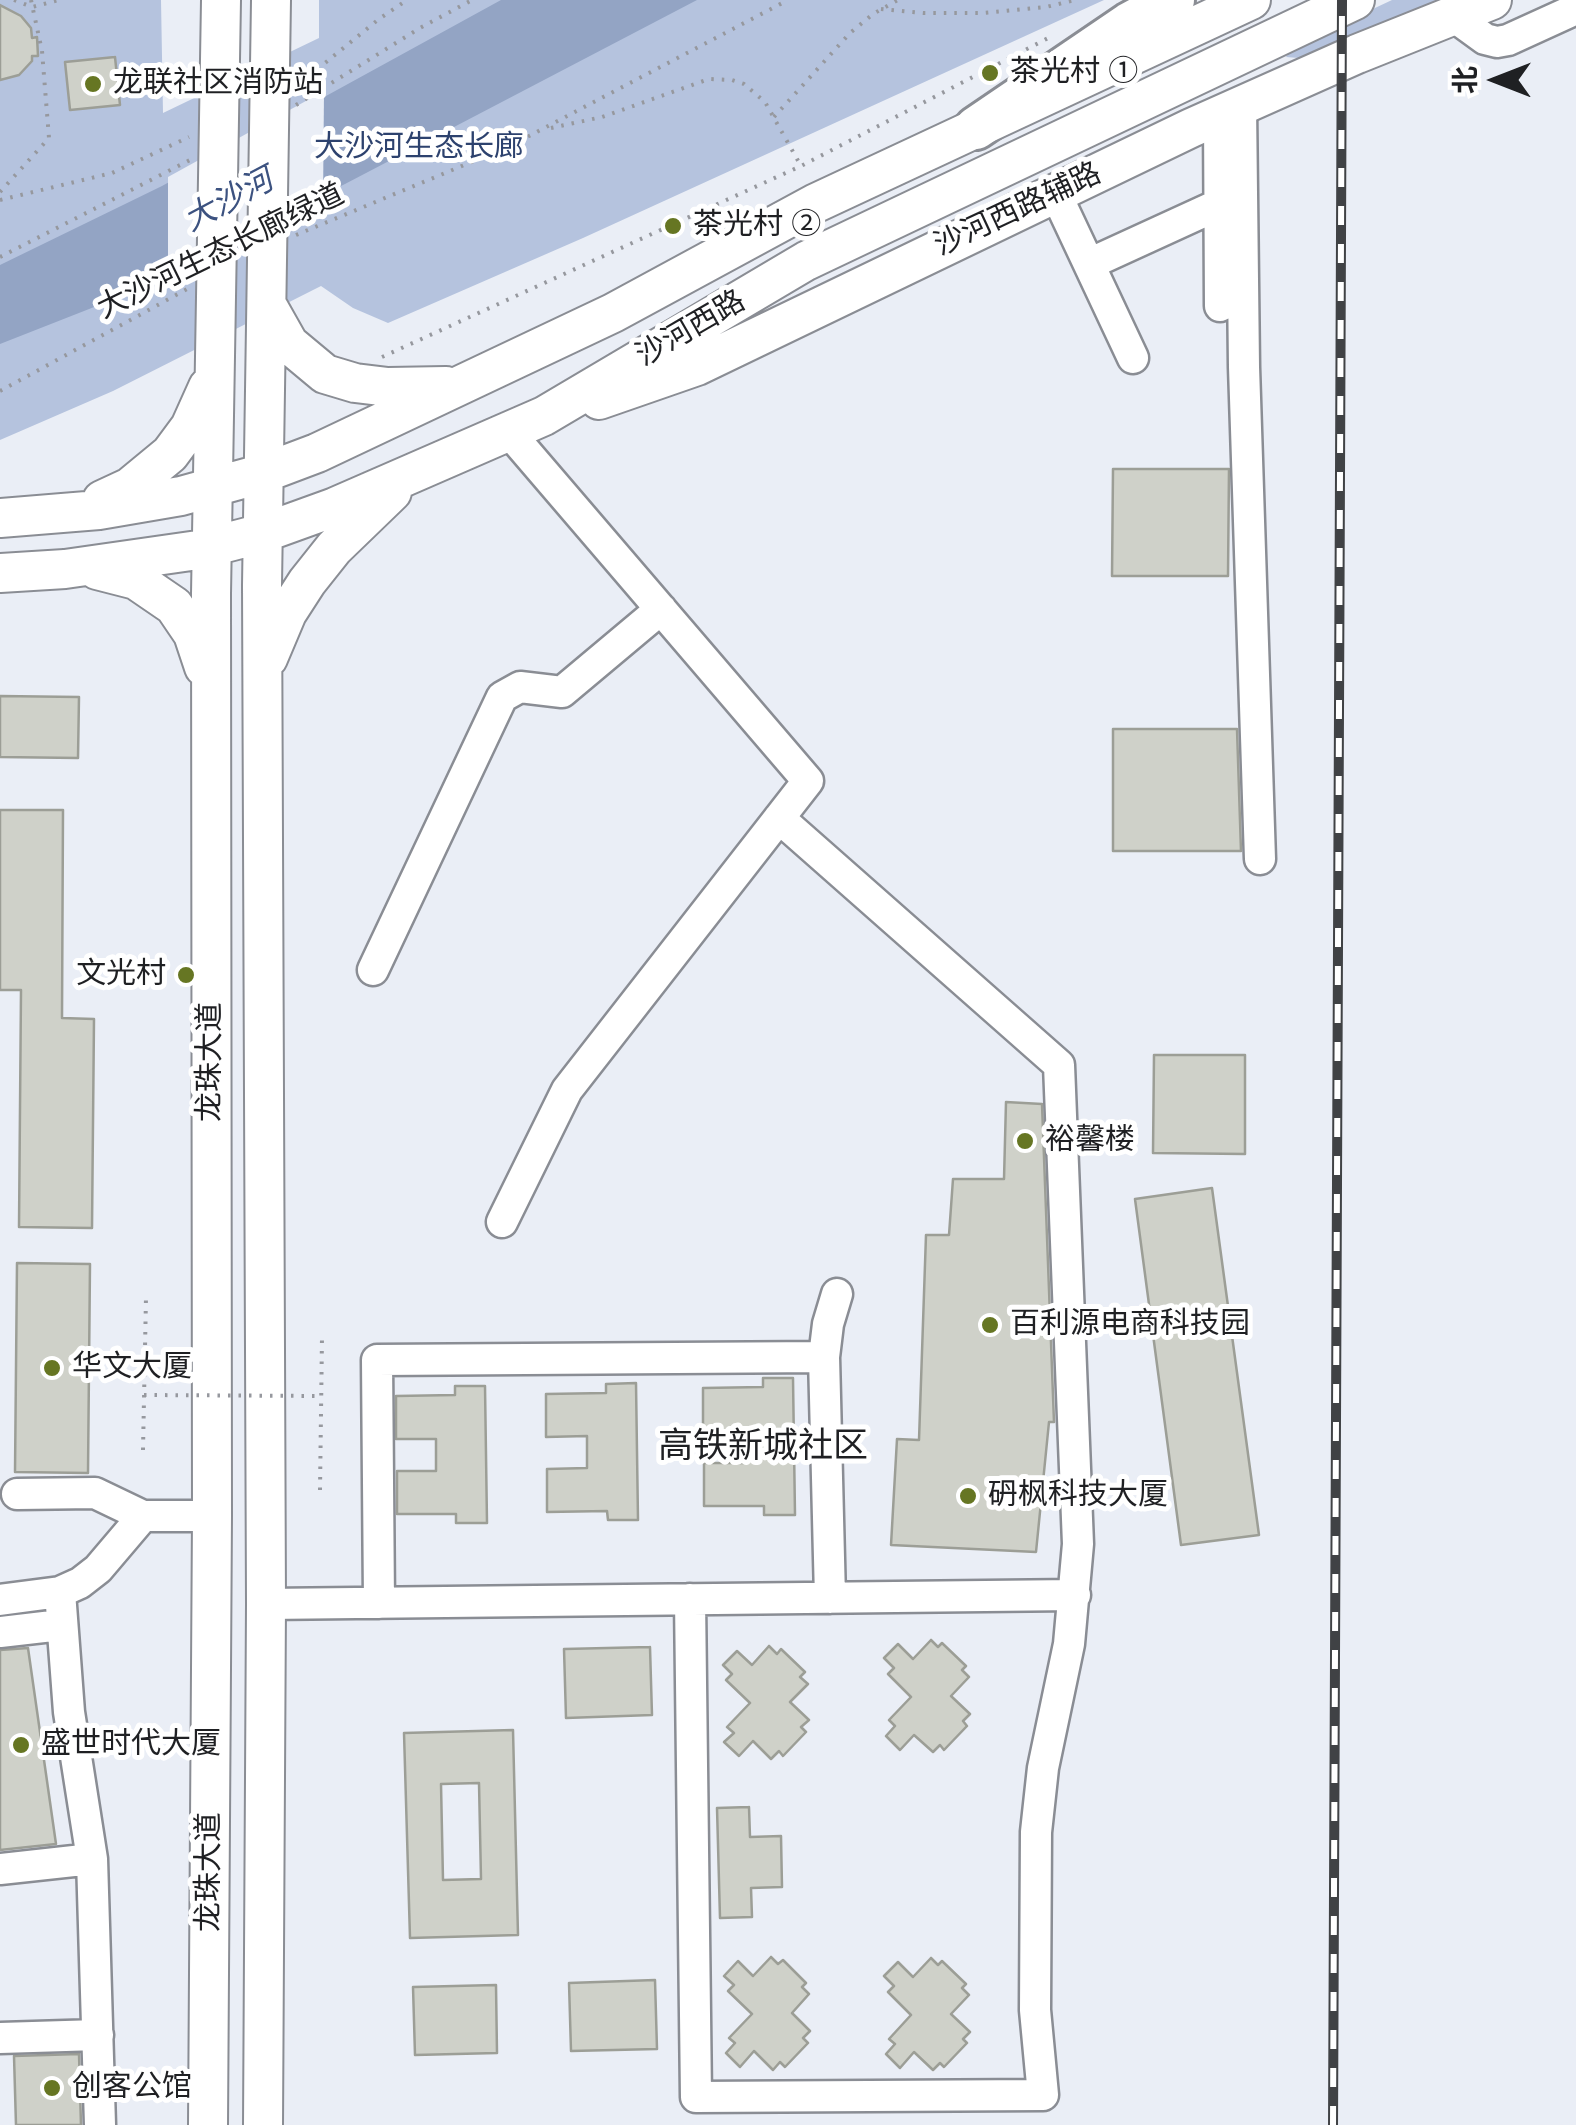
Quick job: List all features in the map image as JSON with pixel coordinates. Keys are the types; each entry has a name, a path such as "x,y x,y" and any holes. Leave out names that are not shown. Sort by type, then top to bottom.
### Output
{"highway":[{"path":"976,128 1129,24 1174,0"}],"main road":[{"name":"龙珠大道","path":"208,2125 212,1516 210,710 220,0"},
{"name":"龙珠大道","path":"264,2125 262,680 271,0"},
{"name":"沙河西路","path":"0,518 70,512 212,488 333,446 613,313 816,203 1251,0"},
{"name":"沙河西路","path":"0,573 65,568 212,546 263,533 335,507 544,416 823,252 1355,0"},
{"name":"沙河西路辅路","path":"544,416 697,366 1230,110 1492,0"},
{"path":"266,303 289,344 307,362 340,380 406,388 475,380"},
{"path":"70,512 130,487 170,454 204,400 214,366"},
{"path":"262,680 272,645 288,613 322,562 381,502 424,469"},
{"path":"65,568 124,576 147,586 174,606 198,646 210,710"}],"street":[{"path":"1452,16 1497,42 1576,9"},
{"path":"1220,306 1220,204 1230,110"},
{"path":"1230,110 1260,859"},
{"path":"1055,192 1133,358"},
{"path":"1089,264 1220,204"},
{"path":"502,1222 567,1090 808,780 509,432"},
{"path":"373,970 502,697 520,686 562,692 660,609"},
{"path":"690,1599 696,2097 1042,2094 1035,2010 1036,1832 1043,1768 1064,1675 1075,1595 1078,1516 1059,1065 779,818"},
{"path":"830,1598 824,1356 828,1324 838,1294"},
{"path":"379,1603 377,1360 824,1356"},
{"path":"17,1494 95,1493 143,1516 212,1516"},
{"path":"0,1600 60,1592 80,1582 98,1569 143,1516"},
{"path":"60,1592 69,1712 92,1859 100,2125"},
{"path":"266,1604 1075,1595"},
{"path":"0,1632 61,1625"},
{"path":"0,1869 92,1859"},
{"path":"0,2038 98,2035"}],"path":[{"path":"14,0 31,4 59,0"},
{"name":"大沙河生态长廊绿道","path":"283,241 546,129 788,0"},
{"path":"774,117 850,32 898,0"},
{"path":"881,9 983,13 1075,0"},
{"path":"0,192 49,138 42,52 31,4"},
{"path":"378,359 801,166 1055,35"},
{"path":"546,129 602,116 698,82 722,79 744,84 756,92 801,166"},
{"name":"大沙河生态长廊绿道","path":"0,391 202,281"},
{"path":"143,1450 146,1296"},
{"path":"320,1490 322,1337"},
{"path":"144,1395 322,1396"}],"green space":[{"name":"大沙河生态长廊","path":"0,0 161,0 163,113 319,38 319,0 1104,0 388,323 353,308 321,286 113,391 0,440"},
{"path":"1392,0 1451,0 1299,58 1286,57 1294,46"}],"water":[{"name":"大沙河","path":"501,0 697,0 345,184 112,300 0,344 0,265 162,186"}],"pier":[{"path":"324,91 323,201 168,278 168,177"}],"building":[{"path":"0,5 21,16 31,28 32,38 37,37 38,56 32,56 19,75 0,80"},
{"name":"龙联社区消防站","path":"115,57 120,105 70,110 65,62"},
{"path":"1113,469 1229,469 1228,576 1112,576"},
{"path":"0,696 79,697 78,758 0,757"},
{"path":"1113,729 1237,729 1241,851 1113,851"},
{"path":"0,810 63,810 62,1018 94,1019 92,1228 19,1227 21,990 0,990"},
{"path":"1154,1055 1245,1055 1245,1154 1153,1153"},
{"path":"1006,1102 1042,1104 1054,1422 1049,1422 1036,1552 891,1545 897,1439 919,1440 926,1235 949,1235 953,1179 1004,1179"},
{"path":"1212,1188 1259,1535 1181,1545 1135,1199"},
{"name":"华文大厦","path":"17,1263 90,1264 88,1473 15,1472"},
{"path":"763,1378 793,1378 795,1515 764,1515 764,1506 704,1506 704,1463 744,1463 744,1431 703,1431 703,1388 763,1387"},
{"path":"636,1383 638,1520 608,1520 607,1511 547,1512 547,1469 587,1468 587,1436 546,1437 546,1394 606,1393 606,1384"},
{"path":"455,1386 485,1386 487,1523 456,1523 456,1514 397,1514 397,1471 436,1471 436,1439 396,1439 396,1396 455,1395"},
{"path":"931,1640 938,1647 942,1643 966,1666 962,1670 969,1677 951,1696 970,1714 963,1721 967,1726 944,1750 940,1745 933,1752 914,1735 900,1750 886,1736 895,1726 889,1720 911,1697 888,1674 894,1668 884,1658 898,1644 913,1659"},
{"path":"769,1646 777,1654 781,1649 805,1672 800,1677 808,1684 790,1702 809,1720 801,1727 806,1732 783,1756 779,1751 771,1759 753,1741 739,1756 724,1742 734,1733 727,1727 750,1703 726,1680 732,1674 723,1665 737,1651 752,1665"},
{"path":"650,1647 652,1715 566,1718 564,1649"},
{"name":"盛世时代大厦","path":"28,1648 56,1844 0,1850 0,1650"},
{"path":"513,1730 518,1935 410,1938 404,1733","holes":["479,1783 481,1879 443,1880 441,1784"]},
{"path":"749,1807 750,1837 781,1836 782,1887 751,1888 752,1917 720,1918 717,1808"},
{"path":"771,1957 778,1964 783,1960 806,1983 802,1987 809,1994 792,2013 810,2031 803,2038 808,2043 785,2067 780,2062 773,2070 754,2051 740,2067 726,2053 735,2043 729,2038 752,2014 728,1991 734,1985 724,1976 738,1961 753,1976"},
{"path":"931,1958 938,1965 942,1961 966,1984 962,1988 969,1995 951,2014 970,2032 963,2039 967,2043 944,2067 940,2063 933,2070 914,2052 900,2068 886,2054 895,2044 889,2039 911,2015 888,1992 894,1986 884,1976 898,1962 913,1977"},
{"path":"655,1980 657,2049 571,2051 569,1983"},
{"path":"496,1985 497,2053 415,2055 413,1987"},
{"name":"创客公馆","path":"79,2054 81,2125 16,2125 14,2056"}],"railway":[{"path":"1333,2125 1342,0"}],"place":[{"name":"茶光村 ①","path":"990,73"},
{"name":"龙联社区消防站","path":"93,84"},
{"name":"茶光村 ②","path":"673,226"},
{"name":"文光村","path":"186,975"},
{"name":"裕馨楼","path":"1025,1141"},
{"name":"百利源电商科技园","path":"990,1325"},
{"name":"华文大厦","path":"52,1368"},
{"name":"砃枫科技大厦","path":"968,1496"},
{"name":"盛世时代大厦","path":"21,1745"},
{"name":"创客公馆","path":"52,2088"}],"district":[{"name":"高铁新城社区","path":"763,1447"}]}
